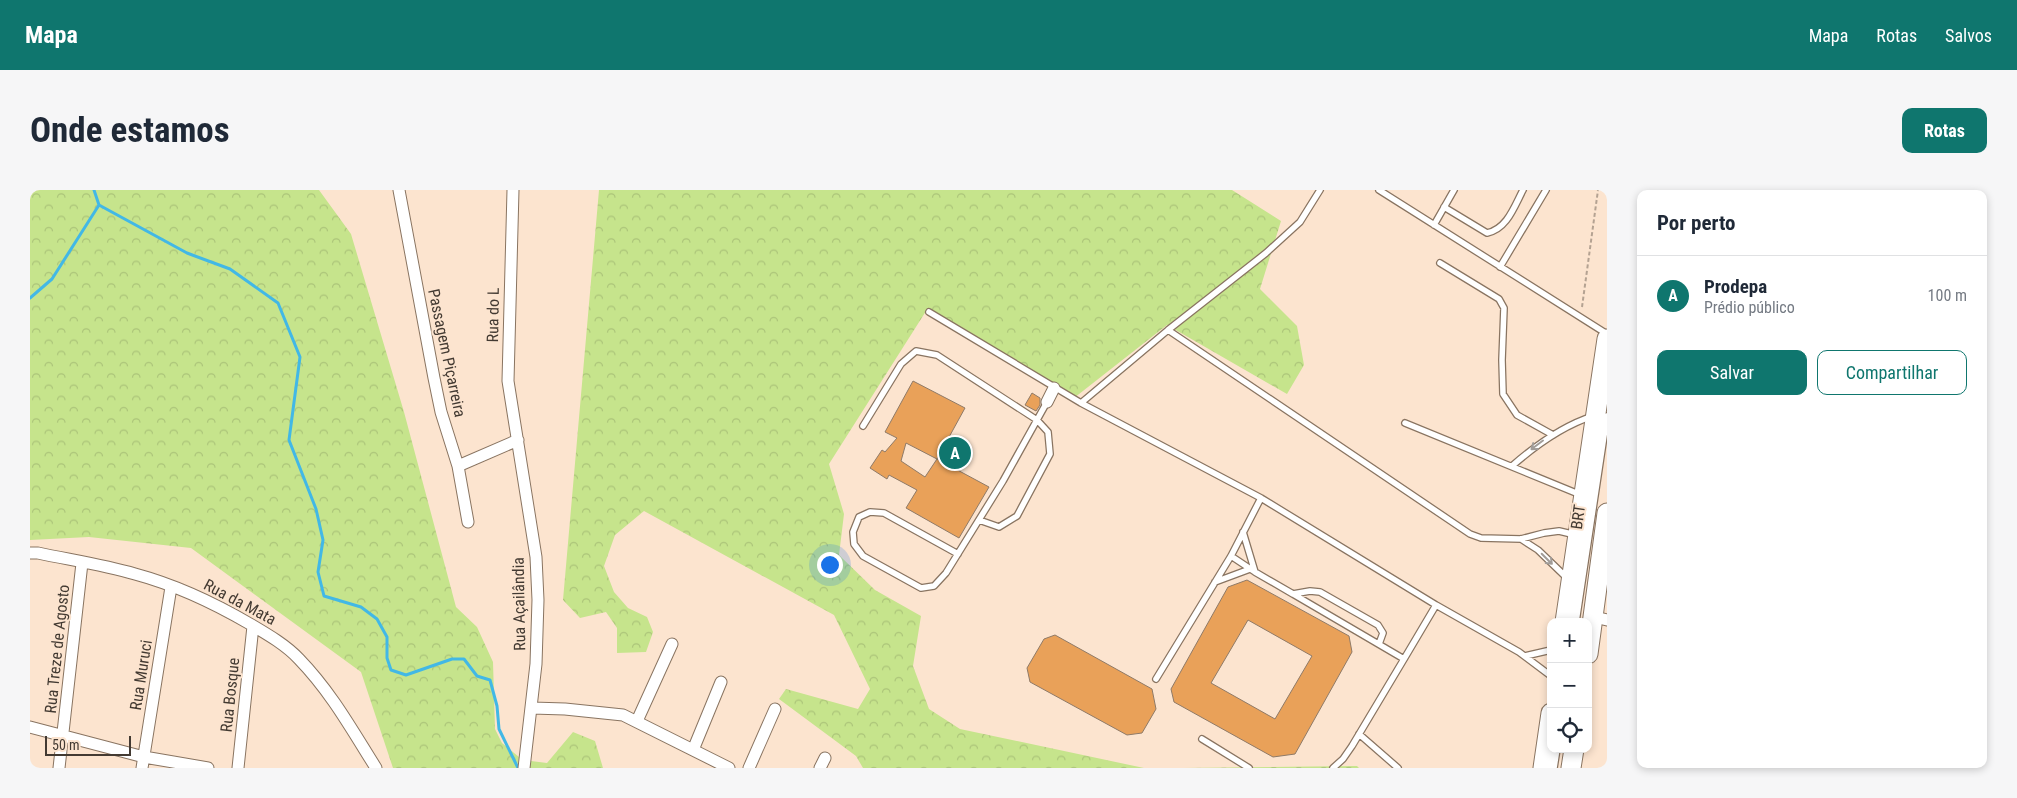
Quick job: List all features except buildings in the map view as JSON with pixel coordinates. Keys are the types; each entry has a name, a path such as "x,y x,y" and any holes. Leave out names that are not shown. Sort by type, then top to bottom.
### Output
{"main road":[{"path":"1566,618 1583,496 1601,416 1607,339"},
{"path":"1592,619 1607,513"},
{"path":"1543,768 1547,740"},
{"path":"1571,768 1573,753"}],"street":[{"name":"Passagem Piçarreira","path":"399,190 442,412 458,466 468,522"},
{"name":"Rua do L","path":"513,190 508,381 518,440"},
{"path":"1047,402 1054,388"},
{"path":"458,466 518,440"},
{"name":"Rua Açailândia","path":"518,440 536,557 538,600 536,664 524,765"},
{"name":"Rua da Mata","path":"30,553 136,574 218,605 253,626 298,658 320,682 338,705 376,768"},
{"name":"Rua Treze de Agosto","path":"59,768 82,563"},
{"name":"Rua Muruci","path":"143,762 171,587"},
{"name":"Rua Bosque","path":"238,768 253,626"},
{"path":"637,721 672,644"},
{"path":"693,750 721,682"},
{"path":"532,708 565,709 623,715 729,768"},
{"path":"749,768 776,709"},
{"path":"30,727 143,762 208,768"}],"lane":[{"path":"1081,403 1168,330 1266,253 1300,222 1320,190"},
{"path":"1379,190 1607,334"},
{"path":"1434,225 1454,190"},
{"path":"1444,207 1487,233 1496,231 1505,223 1523,190"},
{"path":"1500,267 1546,190"},
{"path":"1440,263 1498,299 1504,308 1502,360 1504,394 1517,415 1553,435"},
{"path":"929,312 1054,388 1262,498 1436,605 1525,656 1547,673"},
{"path":"1168,330 1470,534 1481,538 1521,539 1559,531 1578,535"},
{"path":"863,426 901,364 916,351 937,355 1037,420 1048,432 1050,454 1018,516 999,528 979,520"},
{"path":"958,554 884,513 870,512 859,516 852,532 854,544 863,556 921,588 934,586 946,573 958,554 979,520 1047,402"},
{"path":"1512,466 1553,435 1578,421 1601,416"},
{"name":"BRT","path":"1592,619 1601,416"},
{"path":"1406,423 1583,496"},
{"path":"1156,678 1230,556 1262,498"},
{"path":"1243,532 1253,571"},
{"path":"1521,539 1538,550 1571,582"},
{"path":"1230,556 1404,659"},
{"path":"1214,582 1253,571"},
{"path":"1293,594 1310,591 1320,592 1378,624 1383,633 1379,644"},
{"path":"1333,768 1343,760 1360,734 1436,605"},
{"path":"1525,656 1547,651"},
{"path":"1360,734 1398,768"},
{"path":"1202,739 1249,768"},
{"path":"1554,768 1556,753"}],"path":[{"path":"1581,317 1598,190"}],"green space":[{"path":"30,190 319,190 351,234 404,412 456,607 477,627 493,662 495,729 502,743 519,757 517,768 393,768 361,672 191,548 89,537 30,540"},
{"path":"599,190 1232,190 1281,221 1260,289 1297,326 1304,365 1287,394 1167,325 1074,398 928,308 829,464 844,514 839,555 875,590 921,616 913,666 929,709 960,729 1144,768 863,768 856,756 779,699 786,689 858,709 870,689 834,615 644,511 615,535 604,566 614,592 628,608 647,617 653,632 646,652 617,653 617,628 606,612 580,618 563,600"},
{"path":"573,732 595,741 603,768 529,768 531,761 547,763"},
{"path":"1357,766 1359,768 1183,768"}],"waterway":[{"path":"94,190 99,205 187,253 230,269 278,303 300,357 289,440 316,509 323,540 318,572 324,596 361,607 377,619 387,637 387,658 391,670 406,675 452,659 464,659 477,676 490,680 497,706 499,729 518,768"},
{"path":"30,298 52,279 99,205"}],"place":[{"name":"Prodepa","path":"955,453"}]}
